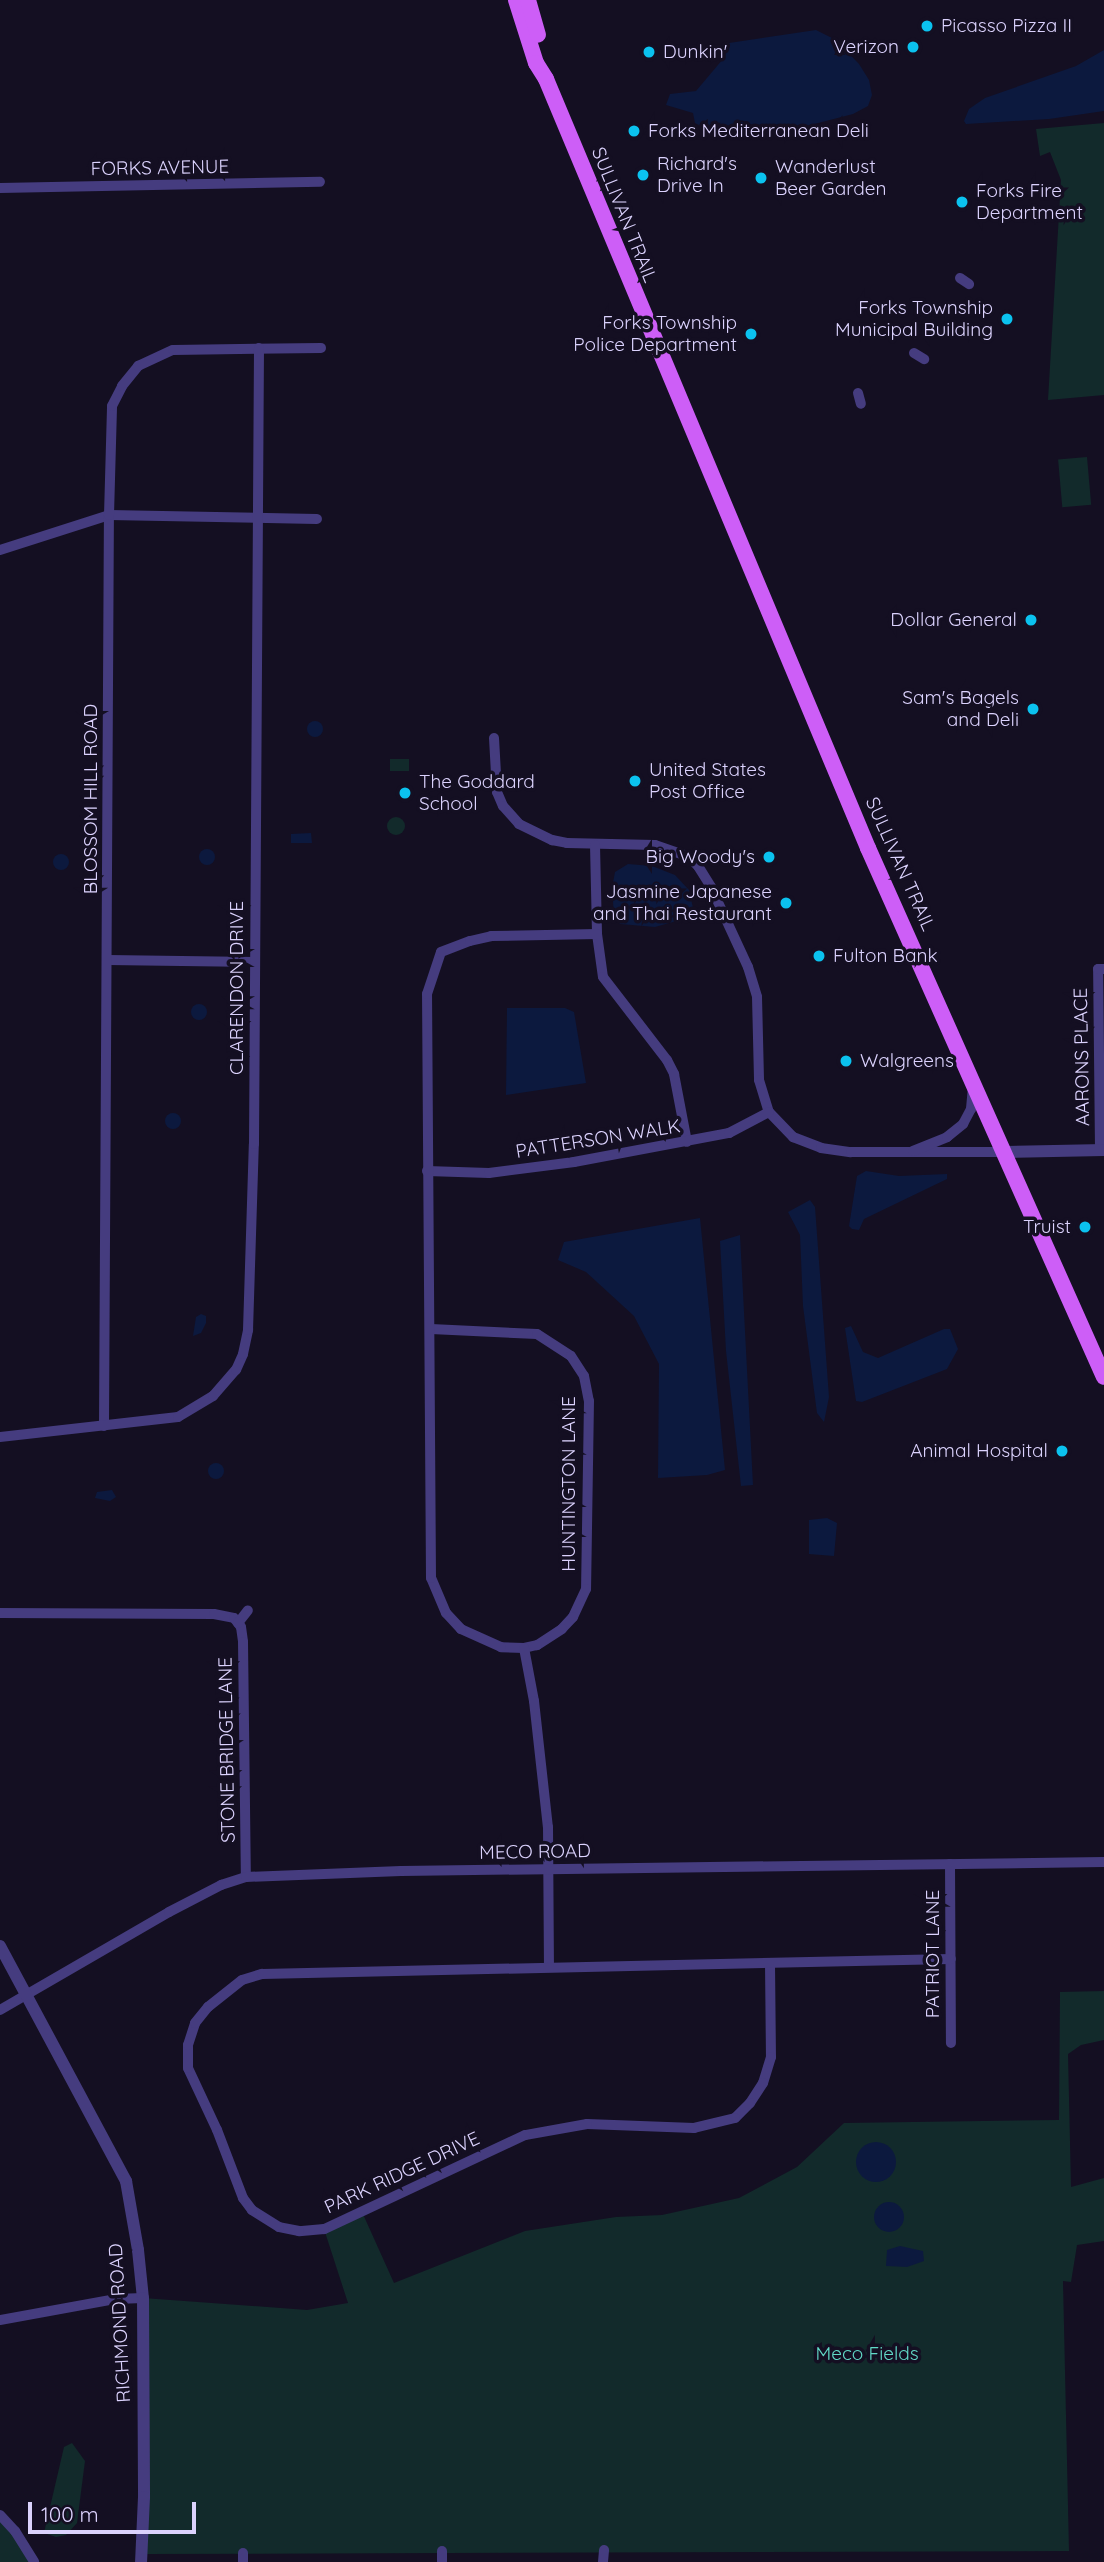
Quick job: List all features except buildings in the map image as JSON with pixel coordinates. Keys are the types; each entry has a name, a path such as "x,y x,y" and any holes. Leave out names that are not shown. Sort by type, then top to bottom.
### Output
{"main road":[{"name":"SULLIVAN TRAIL","path":"516,0 536,63 546,79 868,848 973,1078 1104,1377"},
{"name":"SULLIVAN TRAIL","path":"528,0 546,79"}],"street":[{"name":"FORKS AVENUE","path":"0,188 320,183"},
{"name":"CLARENDON DRIVE","path":"0,1437 178,1417 213,1396 236,1370 243,1354 248,1330 254,1144 259,348"},
{"name":"BLOSSOM HILL ROAD","path":"104,1426 109,514 112,406 130,375 146,361 173,350 321,348"},
{"path":"914,353 924,359"},
{"path":"0,550 109,514 317,519"},
{"path":"494,738 497,792 519,824 552,840 595,845 655,845 689,857 698,866 712,887 748,967 757,997 759,1080 769,1112 793,1137 821,1148 906,1154 1102,1150"},
{"path":"595,845 597,934 603,977 667,1059 674,1074 687,1142"},
{"path":"549,1967 544,1769 524,1648 501,1647 461,1629 446,1612 434,1591 431,1578 431,1329 426,1009 441,952 491,936 597,934"},
{"path":"108,960 255,962"},
{"name":"AARONS PLACE","path":"1102,1150 1098,969 1104,969"},
{"path":"906,1154 947,1137 963,1124 971,1108 973,1078"},
{"name":"PATTERSON WALK","path":"427,1171 513,1171 687,1142 729,1133 769,1112"},
{"name":"HUNTINGTON LANE","path":"431,1329 537,1334 570,1356 584,1376 589,1401 586,1590 573,1617 562,1629 537,1645 524,1648"},
{"path":"0,1613 214,1614 234,1618 238,1623 247,1609"},
{"name":"STONE BRIDGE LANE","path":"238,1623 243,1642 246,1877"},
{"name":"MECO ROAD","path":"0,2010 169,1912 221,1885 246,1877 1104,1862"},
{"name":"PATRIOT LANE","path":"950,1864 951,2043"},
{"name":"RICHMOND ROAD","path":"0,1946 126,2180 143,2298 144,2497 141,2562"},
{"name":"PARK RIDGE DRIVE","path":"770,1964 771,2057 763,2083 750,2104 735,2118 694,2128 587,2124 525,2135 324,2229 299,2231 279,2227 251,2210 243,2198 217,2130 194,2086 188,2068 188,2045 195,2023 208,2007 242,1980 262,1974 951,1959"},
{"path":"0,2320 116,2299 143,2298"},
{"path":"0,2515 15,2530 34,2562"},
{"path":"603,2562 604,2550"}],"green space":[{"path":"1104,123 1104,395 1048,400 1061,180 1050,152 1040,156 1036,129"},
{"path":"1087,457 1091,505 1062,507 1058,460"},
{"path":"390,759 409,759 409,771 390,771"},
{"path":"396,817 402,820 405,826 402,832 396,835 390,832 387,826 390,820"},
{"name":"Meco Fields","path":"1104,1991 1104,2040 1081,2045 1068,2054 1071,2187 1104,2178 1104,2241 1077,2245 1071,2282 1063,2281 1069,2551 141,2554 143,2298 307,2310 348,2303 324,2229 362,2212 394,2283 525,2231 616,2217 662,2215 739,2198 797,2167 844,2123 1059,2120 1060,1992"},
{"path":"72,2443 85,2461 77,2523 66,2535 56,2537 44,2533 64,2447"},
{"path":"0,2515 34,2562 0,2562"}],"water":[{"path":"816,30 836,40 859,64 869,80 872,95 868,106 853,114 795,129 750,134 715,133 695,123 693,113 666,105 670,94 696,91 723,59 729,43"},
{"path":"1104,50 1104,111 1049,119 966,124 964,121 969,109 985,98 1076,66"},
{"path":"315,721 321,723 321,735 315,737 309,735 307,729 309,723"},
{"path":"311,833 312,843 291,843 291,834"},
{"path":"204,849 210,849 215,857 213,863 204,865 199,860 199,854"},
{"path":"58,854 64,854 69,862 67,868 58,870 53,865 53,859"},
{"path":"628,864 652,866 675,875 689,890 693,908 687,918 655,927 620,924 614,915 612,888 615,872"},
{"path":"199,1004 207,1012 199,1020 191,1012"},
{"path":"507,1008 565,1008 574,1012 586,1083 506,1095"},
{"path":"173,1113 179,1115 179,1127 173,1129 167,1127 165,1121 167,1115"},
{"path":"866,1171 899,1176 947,1174 947,1179 864,1219 859,1230 852,1229 849,1226 857,1176"},
{"path":"810,1200 815,1207 829,1397 824,1422 817,1413 803,1306 800,1235 788,1212"},
{"path":"700,1218 725,1470 707,1475 658,1478 659,1364 634,1316 586,1272 558,1260 564,1242"},
{"path":"740,1235 753,1485 741,1486 726,1351 720,1241"},
{"path":"201,1314 206,1316 206,1323 201,1333 193,1336 196,1317"},
{"path":"851,1326 863,1352 878,1358 944,1329 950,1329 958,1349 947,1369 862,1402 856,1401 845,1328"},
{"path":"213,1463 219,1463 224,1471 222,1477 213,1479 208,1474 208,1468"},
{"path":"112,1490 116,1497 110,1501 95,1498 97,1492"},
{"path":"827,1518 837,1523 834,1556 809,1554 809,1520"},
{"path":"876,2142 890,2148 896,2162 890,2176 876,2182 862,2176 856,2162 862,2148"},
{"path":"889,2202 895,2203 903,2211 903,2223 895,2231 889,2232 883,2231 875,2223 874,2217 875,2211 883,2203"},
{"path":"900,2246 923,2251 924,2261 907,2267 886,2266 887,2250"}],"place":[{"name":"Picasso Pizza II","path":"927,26"},
{"name":"Verizon","path":"913,47"},
{"name":"Dunkin'","path":"649,52"},
{"name":"Forks Mediterranean Deli","path":"634,131"},
{"name":"Richard's Drive In","path":"643,175"},
{"name":"Wanderlust Beer Garden","path":"761,178"},
{"name":"Forks Fire Department","path":"962,202"},
{"name":"Forks Township Municipal Building","path":"1007,319"},
{"name":"Forks Township Police Department","path":"751,334"},
{"name":"Dollar General","path":"1031,620"},
{"name":"Sam's Bagels and Deli","path":"1033,709"},
{"name":"United States Post Office","path":"635,781"},
{"name":"The Goddard School","path":"405,793"},
{"name":"Big Woody's","path":"769,857"},
{"name":"Jasmine Japanese and Thai Restaurant","path":"786,903"},
{"name":"Fulton Bank","path":"819,956"},
{"name":"Walgreens","path":"846,1061"},
{"name":"Truist","path":"1085,1227"},
{"name":"Animal Hospital","path":"1062,1451"}]}
